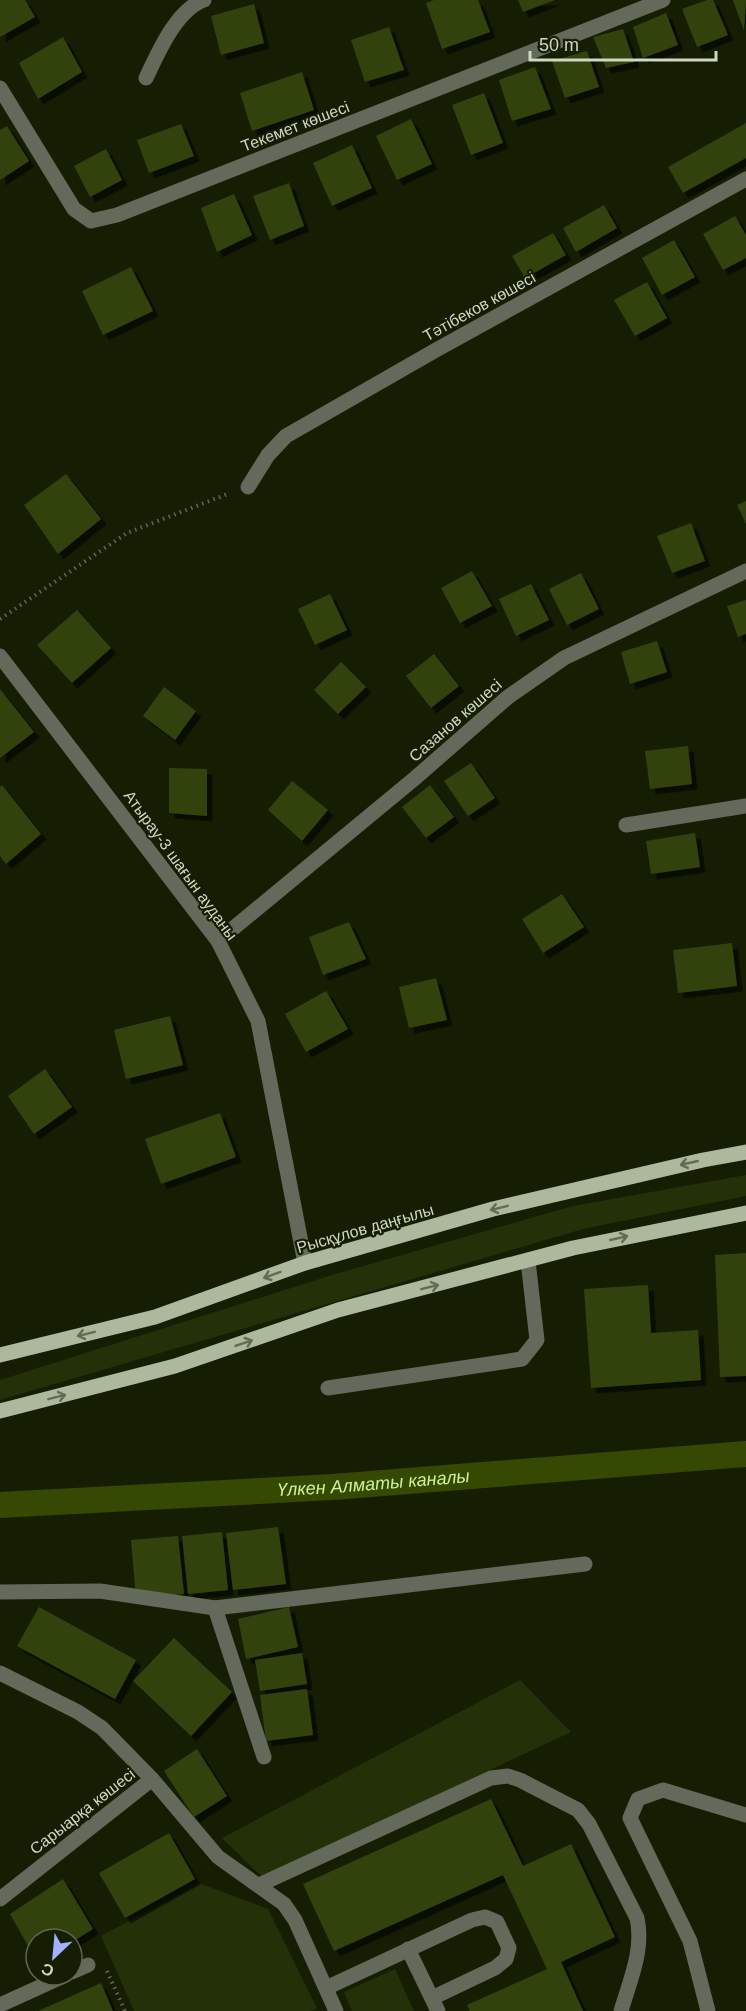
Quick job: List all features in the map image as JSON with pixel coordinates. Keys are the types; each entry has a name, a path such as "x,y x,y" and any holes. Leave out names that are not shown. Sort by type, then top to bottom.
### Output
{"main road":[{"name":"Рысқұлов даңғылы","path":"0,1355 155,1317 305,1263 493,1209 746,1152"},
{"path":"0,1411 175,1366 338,1310 668,1227 746,1213"}],"street":[{"path":"146,78 168,34 197,3 204,0"},
{"name":"Текемет көшесі","path":"0,88 74,209 91,221 117,215 663,0"},
{"name":"Тәтібеков көшесі","path":"248,487 268,455 286,436 436,350 746,179"},
{"name":"Сазанов көшесі","path":"218,941 414,779 508,696 564,658 746,571"},
{"name":"Атырау-3 шағын ауданы","path":"0,656 218,941 258,1021 305,1263"},
{"path":"626,825 746,806"},
{"path":"328,1388 522,1359 537,1340 528,1262"},
{"path":"0,1592 100,1591 215,1608 585,1564"},
{"path":"215,1608 264,1758"},
{"name":"Сарыарқа көшесі","path":"0,1673 78,1712 102,1728 152,1779 0,1898"},
{"path":"259,1885 491,1778 508,1776 520,1780 564,1800 578,1810 589,1824 637,1918 640,1932 639,1950 621,2011"},
{"path":"152,1779 204,1844 218,1857 284,1904 295,1920 336,2011"},
{"path":"708,2011 690,1941 630,1818 638,1799 663,1790 746,1815"},
{"path":"326,1988 408,1949 479,1917 492,1918 505,1934 510,1948 502,1964 435,2005 408,1949"},
{"path":"84,1967 88,1965"},
{"path":"0,2004 39,1987"}],"path":[{"path":"0,619 127,533 248,487"},
{"path":"88,1965 106,1968 125,2011"}],"green space":[{"path":"746,1175 746,1196 583,1229 0,1400 0,1380 332,1275 573,1206"},
{"path":"520,1680 571,1732 262,1877 222,1838"},
{"path":"199,1883 268,1909 317,2008 311,2011 134,2011 101,1936"},
{"path":"395,1969 414,2011 352,2011 344,1992"}],"building":[{"path":"0,0 25,0 35,17 0,37"},
{"path":"434,0 478,0 490,32 442,49 426,3"},
{"path":"518,0 555,0 523,12"},
{"path":"713,0 728,35 697,47 682,9"},
{"path":"733,0 746,0 744,31"},
{"path":"254,4 264,43 221,55 211,16"},
{"path":"666,13 678,45 643,58 633,27"},
{"path":"389,27 404,70 365,82 351,40"},
{"path":"623,29 634,62 606,68 593,37"},
{"path":"63,37 82,72 38,99 19,63"},
{"path":"587,51 599,87 565,98 552,61"},
{"path":"535,67 551,109 512,121 499,80"},
{"path":"302,72 314,110 252,131 240,93"},
{"path":"484,93 503,143 471,155 452,105"},
{"path":"411,119 432,164 397,180 376,136"},
{"path":"746,123 746,158 683,193 668,167"},
{"path":"181,124 194,156 149,173 137,140"},
{"path":"7,126 29,161 0,180 0,130"},
{"path":"352,145 372,188 332,206 313,163"},
{"path":"106,149 122,180 90,197 74,166"},
{"path":"289,183 304,226 270,240 253,196"},
{"path":"234,194 252,235 217,252 201,208"},
{"path":"604,205 617,228 576,252 563,228"},
{"path":"735,216 746,235 746,258 723,270 703,234"},
{"path":"553,233 566,255 525,278 512,256"},
{"path":"674,240 695,277 662,295 642,258"},
{"path":"131,267 153,311 103,335 82,291"},
{"path":"647,282 667,318 635,336 614,300"},
{"path":"66,474 101,519 58,554 24,505"},
{"path":"746,501 746,524 737,505"},
{"path":"691,523 705,561 672,573 657,536"},
{"path":"472,571 492,606 460,623 441,588"},
{"path":"581,573 599,609 567,625 549,589"},
{"path":"531,584 549,620 516,636 499,599"},
{"path":"330,594 347,630 315,645 298,609"},
{"path":"746,600 746,634 738,637 727,606"},
{"path":"77,610 111,648 72,683 37,645"},
{"path":"657,641 667,672 630,684 621,652"},
{"path":"434,654 459,686 431,708 406,676"},
{"path":"341,662 366,687 338,714 314,690"},
{"path":"164,687 196,711 175,740 143,716"},
{"path":"0,689 34,732 0,758"},
{"path":"688,746 692,784 650,789 645,751"},
{"path":"471,763 495,798 468,816 444,781"},
{"path":"169,768 207,769 207,816 169,813"},
{"path":"292,781 328,810 302,841 268,810"},
{"path":"2,785 41,834 6,864 0,856 0,787"},
{"path":"430,785 454,817 426,838 402,807"},
{"path":"695,833 700,867 651,874 646,841"},
{"path":"562,894 584,927 543,953 522,919"},
{"path":"349,922 366,959 323,975 309,937"},
{"path":"732,943 737,986 678,993 673,950"},
{"path":"436,978 447,1020 409,1028 399,987"},
{"path":"326,991 348,1029 306,1052 285,1014"},
{"path":"170,1016 183,1065 126,1079 114,1030"},
{"path":"45,1069 72,1107 34,1134 8,1096"},
{"path":"220,1113 236,1157 161,1184 145,1139"},
{"path":"746,1253 746,1376 720,1377 715,1255"},
{"path":"648,1285 651,1333 698,1330 701,1380 591,1388 584,1289"},
{"path":"278,1527 286,1584 233,1590 226,1533"},
{"path":"222,1532 228,1590 188,1594 182,1536"},
{"path":"178,1536 184,1594 136,1598 131,1540"},
{"path":"39,1607 136,1660 115,1699 17,1646"},
{"path":"289,1607 298,1647 246,1659 238,1619"},
{"path":"174,1638 232,1692 191,1736 133,1681"},
{"path":"302,1653 307,1684 260,1691 255,1660"},
{"path":"307,1689 313,1735 266,1741 260,1695"},
{"path":"197,1749 227,1796 194,1817 164,1771"},
{"path":"491,1799 523,1866 571,1844 615,1937 561,1962 583,2011 470,2011 467,2005 547,1969 503,1875 334,1951 303,1884"},
{"path":"169,1833 195,1879 125,1918 99,1873"},
{"path":"63,1879 93,1929 84,1935 84,1927 24,1927 24,1939 10,1914"},
{"path":"101,1983 113,2011 38,2011"}],"waterway":[{"name":"Үлкен Алматы каналы","path":"0,1505 333,1487 746,1454"}]}
